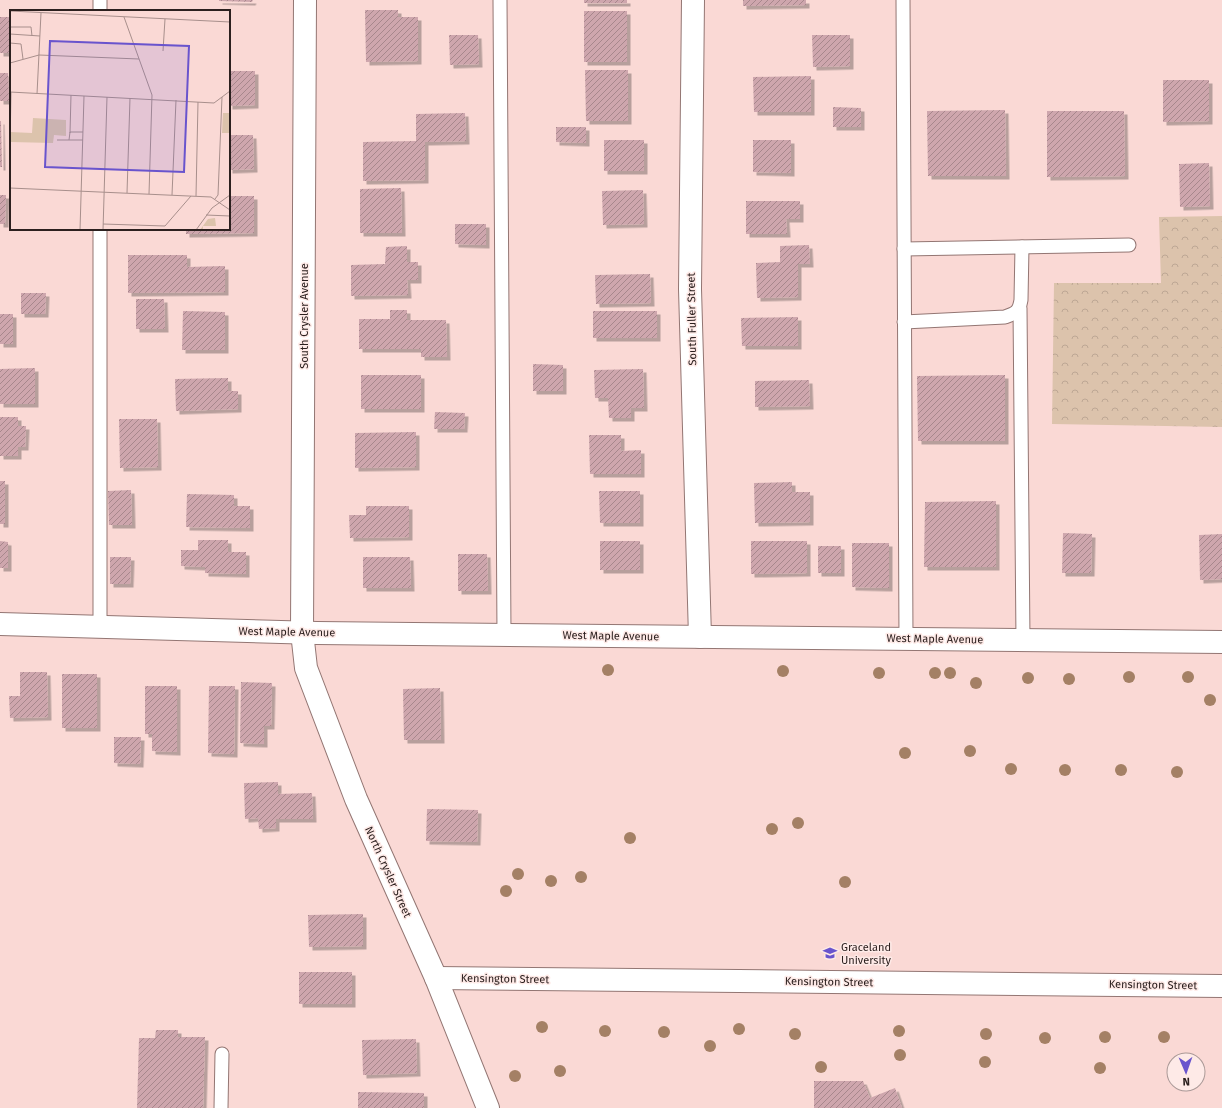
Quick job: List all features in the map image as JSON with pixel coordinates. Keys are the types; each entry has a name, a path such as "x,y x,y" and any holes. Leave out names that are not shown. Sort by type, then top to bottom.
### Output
{"street":[{"name":"South Crysler Avenue","path":"302,632 305,0"},
{"name":"South Fuller Street","path":"693,0 690,289 700,637"},
{"name":"West Maple Avenue","path":"0,624 302,632 504,635 1222,642"},
{"name":"North Crysler Street","path":"302,632 306,668 356,799 436,978 488,1108"},
{"name":"Kensington Street","path":"436,978 1222,986"}],"lane":[{"path":"500,0 504,635"},
{"path":"903,0 906,639"},
{"path":"100,230 100,626"},
{"path":"904,249 1129,245"},
{"path":"1022,247 1020,308 1022,640"},
{"path":"904,322 1005,316 1014,314 1020,308"},
{"path":"221,1108 222,1054"}],"green space":[{"path":"1222,216 1222,427 1052,424 1054,283 1161,283 1159,217"}],"building":[{"path":"219,0 253,0 252,2"},
{"path":"584,0 627,0 627,3 584,3"},
{"path":"743,0 806,0 806,5 743,6"},
{"path":"365,10 398,10 398,17 418,17 418,61 366,62"},
{"path":"584,11 627,11 627,62 584,62"},
{"path":"0,17 10,17 10,53 0,53"},
{"path":"449,35 478,35 479,64 450,65"},
{"path":"812,35 850,35 850,66 813,67"},
{"path":"585,70 628,70 628,121 586,121"},
{"path":"230,71 255,71 255,105 230,106"},
{"path":"0,73 8,73 9,101 0,101"},
{"path":"811,76 811,112 754,112 753,77"},
{"path":"1163,80 1209,80 1209,121 1163,122"},
{"path":"833,107 861,108 861,127 833,127"},
{"path":"1005,110 1006,176 928,176 927,111"},
{"path":"1047,111 1124,111 1125,176 1047,177"},
{"path":"465,113 466,141 425,142 425,180 363,181 363,142 416,141 416,114"},
{"path":"1,121 2,167 0,167"},
{"path":"556,127 586,127 586,143 556,142"},
{"path":"230,135 253,135 254,169 230,170"},
{"path":"604,140 644,140 644,171 604,171"},
{"path":"753,140 791,140 791,173 753,172"},
{"path":"1209,163 1210,206 1180,207 1179,164"},
{"path":"401,188 402,233 360,233 360,189"},
{"path":"643,190 644,224 603,225 602,191"},
{"path":"0,195 6,195 5,224 0,224"},
{"path":"230,196 254,196 254,233 186,234 186,230 230,230"},
{"path":"746,201 800,201 800,219 786,219 787,234 746,234"},
{"path":"455,224 486,224 486,245 455,244"},
{"path":"809,245 810,264 798,264 798,297 757,298 756,263 780,262 780,246"},
{"path":"407,246 407,262 418,262 418,280 407,280 408,295 351,296 351,265 385,264 386,247"},
{"path":"128,255 187,255 187,267 225,266 225,292 128,293"},
{"path":"650,274 651,303 596,304 595,275"},
{"path":"21,293 46,293 45,314 21,314"},
{"path":"136,299 164,299 165,329 136,329"},
{"path":"390,310 407,310 407,320 446,320 447,357 421,357 421,349 359,349 359,319 390,319"},
{"path":"183,311 225,312 225,350 182,350"},
{"path":"593,311 657,311 657,338 593,338"},
{"path":"0,314 13,314 13,344 0,344"},
{"path":"798,317 798,346 742,346 741,318"},
{"path":"533,364 563,365 563,391 533,391"},
{"path":"35,368 35,404 0,404 0,369"},
{"path":"643,369 644,408 631,408 631,418 609,418 608,398 595,398 594,370"},
{"path":"361,375 421,375 421,409 361,409"},
{"path":"1005,375 1005,441 918,441 917,376"},
{"path":"228,378 228,391 238,391 238,409 176,411 175,379"},
{"path":"809,380 810,406 755,407 755,381"},
{"path":"435,412 465,413 464,429 434,429"},
{"path":"0,417 18,417 18,426 26,426 25,447 18,447 18,456 0,456"},
{"path":"119,419 157,419 158,467 120,468"},
{"path":"416,432 416,467 355,468 355,433"},
{"path":"589,435 621,435 621,451 641,450 641,474 590,474"},
{"path":"0,481 5,481 5,524 0,524"},
{"path":"792,482 792,492 810,492 810,522 755,523 754,483"},
{"path":"131,490 132,525 109,525 108,491"},
{"path":"599,491 640,491 640,523 600,523"},
{"path":"187,494 234,495 234,506 250,506 250,528 186,527"},
{"path":"996,501 996,567 924,567 925,502"},
{"path":"366,506 409,506 409,537 350,538 349,515 366,515"},
{"path":"1063,533 1092,534 1091,573 1062,573"},
{"path":"1222,534 1222,579 1200,580 1199,535"},
{"path":"198,540 228,540 228,552 246,552 246,574 205,573 205,567 181,566 181,550 198,550"},
{"path":"0,541 8,542 8,568 0,568"},
{"path":"600,541 640,541 640,570 600,570"},
{"path":"751,541 807,541 807,573 751,574"},
{"path":"852,543 889,543 889,588 852,587"},
{"path":"818,546 841,546 841,573 818,573"},
{"path":"458,554 487,554 488,591 458,591"},
{"path":"110,557 131,557 130,584 110,584"},
{"path":"363,557 410,557 411,588 363,588"},
{"path":"20,672 47,672 48,717 10,718 9,696 20,696"},
{"path":"62,674 97,674 97,728 62,728"},
{"path":"241,682 272,683 271,726 264,726 264,744 240,743"},
{"path":"145,686 177,686 177,752 152,751 152,734 145,734"},
{"path":"209,686 235,686 234,754 208,753"},
{"path":"440,688 441,740 404,740 403,689"},
{"path":"114,737 141,737 140,764 114,763"},
{"path":"278,782 278,794 312,793 313,819 276,819 276,828 259,829 258,818 245,819 244,783"},
{"path":"427,809 478,810 477,842 426,841"},
{"path":"363,914 363,946 309,947 308,915"},
{"path":"299,972 352,972 352,1004 299,1004"},
{"path":"156,1030 178,1030 178,1037 205,1037 203,1108 137,1108 139,1038 155,1038"},
{"path":"416,1039 417,1073 363,1075 362,1040"},
{"path":"814,1081 863,1081 870,1098 895,1088 902,1108 814,1108"},
{"path":"358,1092 424,1093 424,1108 358,1108"}],"place":[{"name":"Graceland University","path":"830,953"}]}
